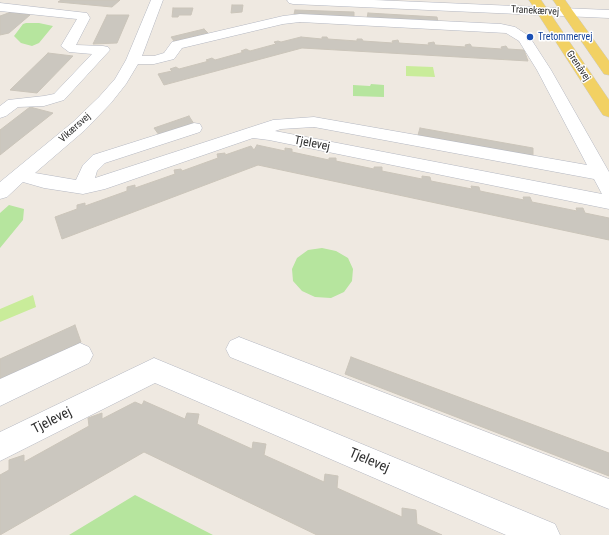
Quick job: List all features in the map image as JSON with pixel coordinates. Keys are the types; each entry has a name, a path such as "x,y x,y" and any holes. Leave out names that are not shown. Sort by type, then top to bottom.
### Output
{"main road":[{"name":"Grenåvej","path":"559,0 609,71"},
{"name":"Grenåvej","path":"538,6 609,112"}],"street":[{"name":"Vikærsvej","path":"0,113 14,103 44,101 59,97 122,52 157,0"},
{"name":"Tranekærvej","path":"293,0 538,6 568,12 609,14"},
{"path":"0,7 83,16 84,18 68,46 74,49 122,52 154,60 169,56 177,45 283,20 300,18 501,28 518,34 524,39 544,70 605,182"},
{"name":"Vikærsvej","path":"0,192 79,126 105,100 121,81 122,52"},
{"path":"252,133 279,124 314,122 605,182"},
{"path":"83,187 89,169 99,158 194,128"},
{"name":"Tjelevej","path":"20,175 44,182 83,187 105,183 252,133 269,135 609,202"},
{"path":"239,349 609,494"},
{"path":"0,393 80,355"},
{"name":"Tjelevej","path":"0,446 154,370 544,535"}],"green space":[{"path":"39,23 53,26 39,43 32,46 21,43 14,36 23,24"},
{"path":"406,66 433,67 435,77 406,76"},
{"path":"371,84 384,85 384,97 353,96 353,85 370,86"},
{"path":"9,205 24,209 23,220 0,248 0,213"},
{"path":"322,248 336,251 348,258 353,269 352,281 344,292 331,298 315,297 302,291 293,281 292,269 297,258 308,250"},
{"path":"33,295 36,307 0,322 0,309"},
{"path":"135,495 213,535 69,535"}],"building":[{"path":"61,0 120,0 112,7 58,2"},
{"path":"232,5 243,5 242,12 231,13"},
{"path":"173,8 193,8 191,15 179,15 178,17 172,17"},
{"path":"295,10 354,12 354,17 294,14"},
{"path":"14,11 30,15 9,33 0,35 0,16"},
{"path":"368,13 437,17 438,22 367,18"},
{"path":"107,15 129,15 117,43 93,44"},
{"path":"204,29 208,33 174,41 171,37"},
{"path":"301,37 322,39 322,37 327,37 328,39 357,41 357,39 362,39 363,41 393,43 392,41 398,40 399,43 429,45 428,43 434,42 435,45 466,47 465,45 470,44 472,47 502,49 501,47 506,46 508,49 524,50 528,61 302,48 164,85 158,74 172,71 170,69 176,67 179,69 209,61 206,60 212,58 215,60 244,52 241,51 246,49 250,51 276,44 274,42 281,42"},
{"path":"48,53 73,56 37,93 10,90"},
{"path":"30,107 53,113 0,155 0,130"},
{"path":"189,116 194,124 159,135 154,128"},
{"path":"420,128 533,148 533,157 418,135"},
{"path":"257,145 285,151 285,148 292,149 292,152 329,160 329,158 336,158 336,161 374,169 374,167 382,167 382,171 422,179 422,176 430,177 431,181 472,189 471,186 479,187 480,191 524,200 523,197 530,197 532,202 577,211 576,208 583,208 585,213 609,218 609,240 258,165 62,239 55,217 77,209 77,205 85,203 85,206 127,191 127,187 135,185 135,188 175,174 174,170 181,169 182,171 218,158 217,154 225,153 225,155 251,146 254,150"},
{"path":"75,325 81,342 0,379 0,359"},
{"path":"351,357 609,453 609,476 345,374"},
{"path":"144,401 185,419 187,413 199,414 197,424 252,449 253,442 266,444 264,455 324,482 325,474 338,476 337,488 402,517 402,508 416,510 417,524 442,535 317,535 144,452 0,535 0,475 9,470 9,460 24,455 24,462 89,426 88,418 102,413 102,419 135,402 142,405"}],"place":[{"name":"Tretommervej","path":"530,37"}]}
